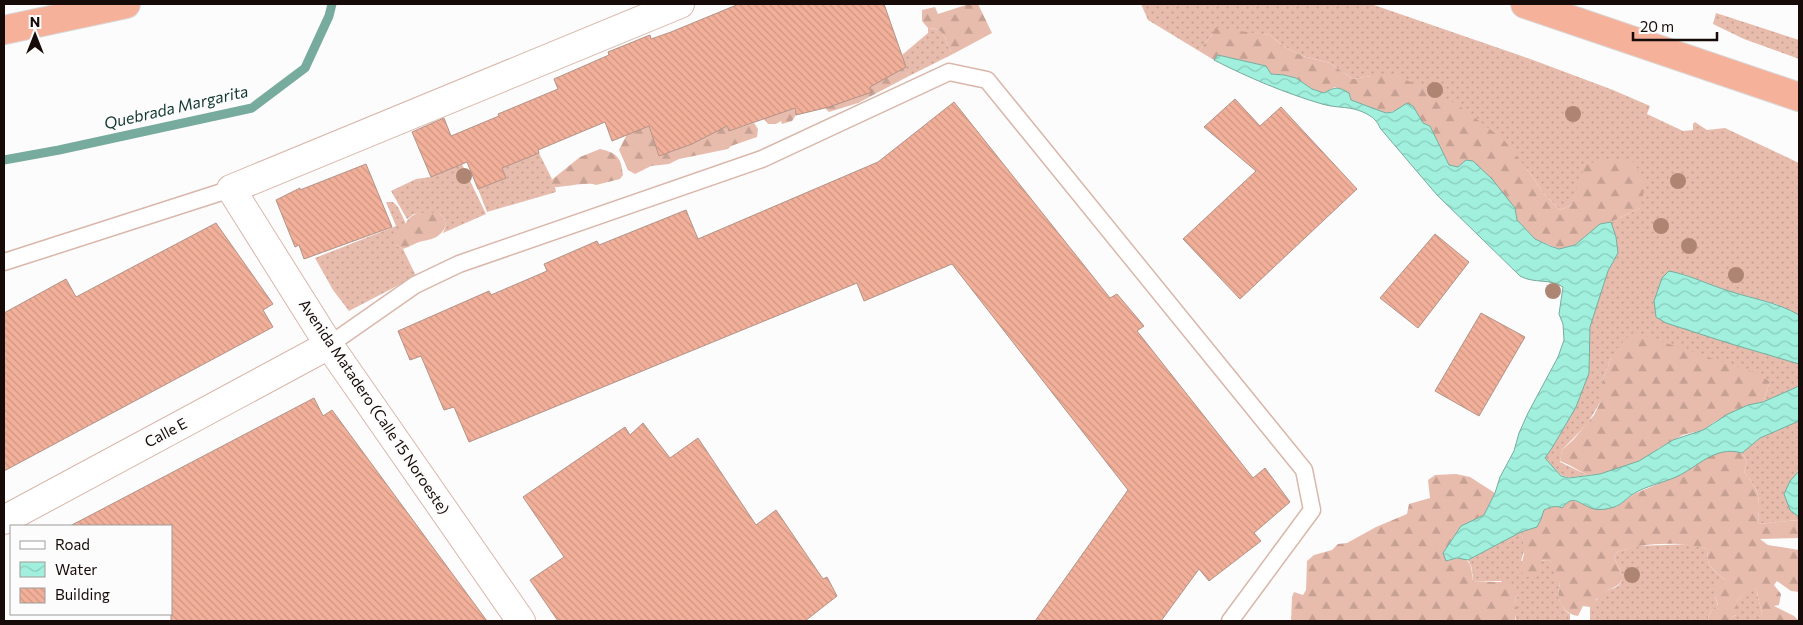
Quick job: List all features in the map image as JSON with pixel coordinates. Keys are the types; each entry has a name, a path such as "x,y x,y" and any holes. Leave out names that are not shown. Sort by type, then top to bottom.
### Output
{"highway":[{"path":"4,30 126,4"},
{"path":"1525,4 1799,97"}],"street":[{"path":"231,189 680,4"},
{"name":"Avenida Matadero (Calle 15 Noroeste)","path":"231,189 329,345 521,621"},
{"name":"Calle E","path":"4,520 329,345"}],"lane":[{"path":"329,345 416,285 459,264 762,159 949,72 987,80 1304,470 1312,510 1230,621"},
{"path":"4,262 231,189"}],"green space":[{"path":"969,4 978,4 992,33 953,54 942,33 928,28 922,21 922,10 935,7 938,14"},
{"path":"1141,4 1371,4 1613,90 1650,106 1647,114 1683,131 1693,130 1695,122 1707,130 1725,128 1799,163 1799,315 1776,304 1728,291 1683,274 1662,278 1654,301 1666,323 1799,364 1799,386 1763,402 1770,382 1611,358 1601,385 1601,401 1587,424 1562,450 1560,462 1587,475 1562,476 1545,458 1576,407 1589,373 1590,327 1608,271 1618,253 1616,237 1611,222 1640,208 1576,192 1571,205 1560,210 1544,194 1527,169 1398,76 1371,76 1353,79 1330,63 1303,56 1283,46 1270,35 1213,33 1199,51 1148,20"},
{"path":"1716,13 1799,40 1799,59 1744,39 1713,24"},
{"path":"928,28 942,33 953,54 909,76 906,73 902,55 928,33"},
{"path":"1215,28 1270,35 1283,46 1303,56 1330,63 1353,79 1371,76 1398,76 1458,105 1504,140 1544,194 1560,210 1571,205 1581,175 1587,164 1613,158 1633,162 1646,182 1640,208 1611,222 1600,224 1575,245 1559,249 1535,239 1517,220 1515,208 1466,160 1458,167 1449,165 1430,126 1423,123 1413,106 1386,113 1351,100 1349,93 1335,87 1324,93 1312,89 1296,78 1271,74 1266,66 1218,55 1214,60 1199,51"},
{"path":"906,67 906,73 909,76 858,103 829,112 824,107 875,84 874,80 880,81"},
{"path":"750,80 793,103 796,115 792,121 782,124 781,121 776,124 768,124 764,119"},
{"path":"754,123 758,129 757,137 731,146 728,149 679,159 669,164 651,166 635,174 628,170 619,150 627,134 648,124 659,156 687,146 727,126 729,131"},
{"path":"600,149 611,152 620,160 623,175 620,179 596,185 583,184 555,187 549,182 580,157"},
{"path":"539,153 552,179 550,182 555,187 556,192 487,212 478,189 506,178 501,166"},
{"path":"462,164 486,214 443,233 446,226 444,218 439,213 414,214 407,219 391,191 416,179 431,177"},
{"path":"386,202 393,202 398,207 406,224 396,245 403,249 416,276 349,311 333,290 315,258 396,226"},
{"path":"439,213 444,218 446,226 439,235 403,249 396,245 393,237 398,229 404,228 413,215"},
{"path":"1633,332 1759,374 1770,382 1763,402 1748,405 1714,422 1703,430 1683,435 1639,461 1600,474 1587,475 1560,461 1562,450 1594,415 1601,401 1601,385 1611,358 1619,346"},
{"path":"1799,421 1799,471 1797,472 1790,510 1799,517 1799,520 1758,524 1758,496 1754,485 1744,472 1747,462 1742,453 1760,438"},
{"path":"1735,451 1742,453 1747,462 1744,472 1754,485 1758,496 1758,524 1799,520 1799,538 1760,539 1768,545 1799,550 1799,592 1791,591 1777,581 1774,585 1781,594 1779,605 1774,606 1794,616 1799,621 1762,621 1757,589 1752,587 1736,602 1739,611 1732,617 1732,621 1708,621 1711,612 1718,605 1715,596 1715,586 1725,580 1714,570 1708,561 1707,549 1697,546 1662,544 1638,546 1617,552 1614,557 1622,574 1621,581 1618,585 1605,591 1604,599 1597,598 1595,604 1590,607 1583,606 1578,616 1564,609 1559,600 1560,584 1550,560 1542,560 1538,573 1534,577 1525,577 1522,573 1521,566 1524,549 1521,532 1536,526 1544,510 1571,500 1584,504 1616,507 1634,494 1684,473 1706,457 1721,452"},
{"path":"1456,474 1470,477 1495,493 1484,515 1461,526 1450,543 1447,561 1460,558 1468,561 1472,582 1510,582 1517,588 1518,595 1514,603 1517,608 1515,621 1291,621 1294,592 1303,595 1306,590 1307,561 1314,555 1332,550 1338,544 1347,543 1376,527 1407,514 1409,504 1430,498 1428,480 1435,475"},
{"path":"1521,532 1525,548 1521,561 1550,560 1560,584 1558,592 1560,601 1570,614 1570,621 1515,621 1514,603 1518,595 1501,581 1472,582 1472,571 1468,560"},
{"path":"1693,544 1707,549 1708,561 1714,570 1725,580 1715,596 1718,606 1711,612 1708,621 1590,621 1590,607 1603,592 1614,588 1621,582 1622,574 1614,557 1617,552 1635,546"},
{"path":"1752,586 1757,589 1762,621 1732,621 1732,617 1736,615 1736,602"}],"water":[{"path":"1218,55 1266,66 1271,74 1296,78 1312,89 1324,93 1334,89 1342,89 1349,93 1351,100 1386,113 1393,112 1407,103 1413,106 1423,123 1430,126 1449,165 1458,167 1466,160 1473,161 1492,179 1515,208 1517,220 1535,239 1550,246 1559,249 1575,245 1600,224 1611,222 1616,237 1618,253 1608,271 1590,327 1589,373 1576,407 1545,458 1561,476 1569,478 1600,474 1639,461 1673,440 1703,430 1728,414 1748,405 1763,402 1799,386 1799,421 1760,438 1742,453 1732,451 1715,454 1676,477 1638,491 1617,506 1597,509 1576,501 1569,501 1562,508 1551,507 1544,510 1537,527 1521,532 1468,560 1457,558 1446,561 1443,553 1461,526 1484,515 1495,493 1500,477 1514,451 1519,433 1528,413 1558,357 1564,340 1563,324 1559,314 1563,287 1558,284 1531,280 1520,276 1437,195 1380,128 1378,123 1369,115 1355,109 1322,104 1267,85 1214,60"},
{"path":"1669,271 1774,304 1799,315 1799,364 1666,323 1656,317 1654,301 1662,278"},
{"path":"1799,471 1799,517 1790,510 1784,494 1790,481"}],"building":[{"path":"739,4 884,4 906,67 870,87 872,92 829,107 796,115 795,108 729,131 727,126 692,144 659,156 649,126 612,141 605,122 538,150 539,153 502,168 506,178 478,189 467,162 431,177 412,132 444,118 451,136 558,89 554,79 609,55 608,52 650,35 651,39 671,32"},
{"path":"1235,99 1260,126 1281,107 1357,189 1240,299 1183,239 1256,171 1204,127"},
{"path":"954,102 1110,298 1117,294 1144,326 1137,331 1253,478 1265,468 1290,502 1254,533 1261,541 1209,581 1199,569 1161,621 1035,621 1128,490 952,264 864,301 857,283 469,442 454,407 444,410 421,356 410,360 398,331 489,291 491,295 547,271 544,264 597,241 599,245 686,210 698,239 878,162"},
{"path":"366,164 392,227 304,259 299,245 295,247 276,200 300,188 300,190"},
{"path":"216,223 273,304 263,310 273,327 4,471 4,313 66,279 76,297"},
{"path":"1435,234 1469,262 1418,328 1380,298"},
{"path":"1481,313 1525,337 1479,416 1435,391"},
{"path":"314,398 323,416 332,410 487,621 171,621 172,525 72,525"},
{"path":"643,423 670,458 698,438 756,525 776,510 823,579 827,577 837,596 805,621 558,621 530,580 564,557 523,497 625,427 630,435"}],"waterway":[{"name":"Quebrada Margarita","path":"4,160 252,108 305,68 329,16 332,4"}]}
